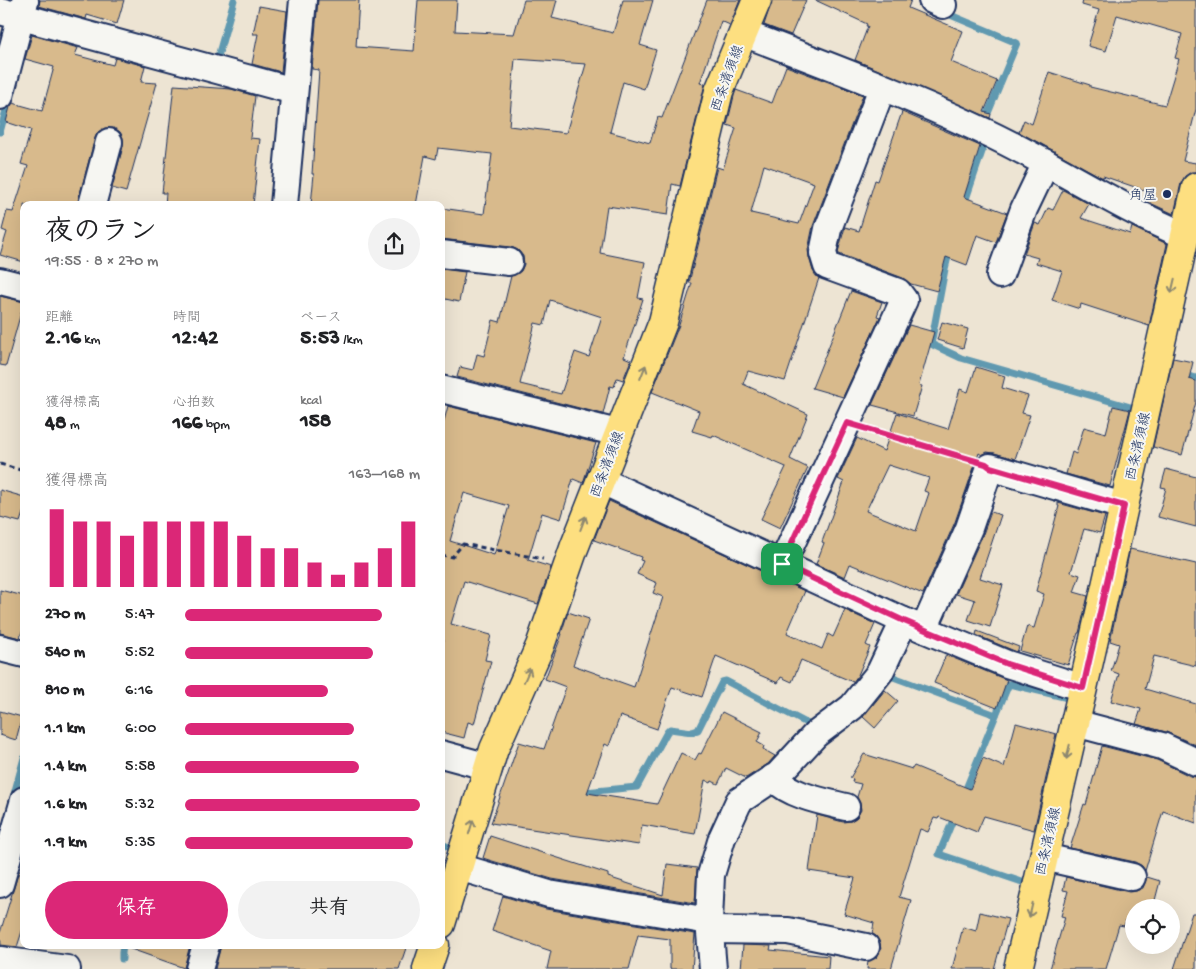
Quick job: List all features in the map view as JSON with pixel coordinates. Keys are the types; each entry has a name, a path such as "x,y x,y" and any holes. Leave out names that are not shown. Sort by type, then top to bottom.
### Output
{"main road":[{"name":"西条清須線","path":"445,911 494,749 540,646 568,564 663,322 719,90 758,0"},
{"name":"西条清須線","path":"1018,969 1124,506 1187,250 1196,187"},
{"path":"427,969 434,949"}],"street":[{"path":"284,201 303,0"},
{"path":"0,96 16,9 294,91"},
{"path":"743,33 814,60 979,129 1046,163 1146,219 1187,250"},
{"path":"782,564 904,300 898,292 827,266 822,253 828,229 882,88"},
{"path":"93,201 109,142"},
{"path":"1000,275 1024,209 1046,163"},
{"path":"445,254 509,262"},
{"path":"0,281 20,286"},
{"path":"445,390 618,433"},
{"path":"713,969 709,926 711,875 722,838 739,801 773,778 814,735 852,707 880,672 914,625 969,528 990,467 1124,506"},
{"path":"600,480 914,625 1007,664 1083,688"},
{"path":"0,648 20,653"},
{"path":"1075,723 1162,746 1196,762"},
{"path":"445,755 489,767"},
{"path":"773,778 794,791 846,807"},
{"path":"0,884 20,814"},
{"path":"1044,857 1132,877"},
{"path":"459,867 549,894 709,926 788,931 866,947"},
{"path":"199,969 205,949"},
{"path":"0,960 66,969"}],"path":[{"path":"847,423 986,464 990,467"},
{"path":"0,464 20,470"},
{"path":"445,556 452,557 464,544 568,564"}],"building":[{"path":"40,0 124,0 117,24 87,15 86,19 39,6"},
{"path":"318,0 359,0 356,47 414,51 418,0 457,0 455,31 514,34 524,0 557,0 552,18 613,33 623,0 653,0 640,45 656,50 644,89 623,82 610,132 650,143 658,117 662,118 707,0 740,0 730,25 721,21 700,83 705,84 680,186 672,184 668,215 607,206 600,253 645,262 638,298 643,299 624,357 631,360 623,380 617,378 614,387 610,386 603,414 457,377 460,367 473,370 477,354 484,356 493,320 500,322 511,276 521,271 524,264 523,256 518,250 511,247 445,239 445,209 484,214 492,154 438,148 436,159 425,156 417,201 311,201 319,70 312,69","holes":["515,59 586,64 566,133 509,126","550,300 602,317 589,357 575,352 561,394 520,384 535,323 544,325"]},
{"path":"772,0 806,0 791,35 764,25"},
{"path":"815,0 911,0 908,8 963,31 951,62 997,81 984,112 991,114 990,118 855,60 868,26 866,26 867,24"},
{"path":"1083,0 1196,0 1196,109 1183,161 1196,163 1196,172 1191,172 1185,176 1181,183 1174,214 1146,201 1149,192 1103,176 1103,178 1019,132 1024,120 1032,124 1049,72 1090,85 1090,87 1165,105 1179,59 1175,58 1182,34 1117,15 1106,51 1088,46 1099,10 1082,5"},
{"path":"259,6 287,11 281,72 252,64 258,34 253,34"},
{"path":"32,35 78,48 75,55 113,65 115,58 145,66 141,82 157,83 126,192 112,188 123,146 123,138 120,132 113,128 105,128 98,132 95,138 78,201 20,201 20,261 0,255 7,232 2,230 7,211 13,212 28,166 21,164 31,130 6,122 13,103 42,111 54,67 25,59"},
{"path":"786,66 863,95 813,226 808,250 813,271 819,278 785,381 748,371 743,384 808,414 790,459 808,468 780,528 761,519 786,467 713,435 712,437 692,431 699,411 652,392 679,325 692,283 689,283 717,167 723,169 736,128 727,125 736,90 772,103","holes":["764,165 814,183 799,224 751,213"]},
{"path":"174,85 231,89 255,96 250,138 260,139 253,201 165,201 166,193 162,193"},
{"path":"902,112 980,146 964,197 1007,213 996,242 977,235 967,265 946,257 937,291 911,284 903,278 838,252 845,227 859,231 875,180 878,181"},
{"path":"1063,190 1089,204 1081,218 1130,234 1132,227 1167,244 1149,326 1081,304 1080,309 1052,300 1062,271 1036,263 1038,258 1024,254 1035,223 1040,225 1048,208 1053,210"},
{"path":"445,270 465,272 459,302 445,299"},
{"path":"851,291 882,302 877,316 880,317 843,397 812,388"},
{"path":"0,296 20,301 20,316 6,366 0,365"},
{"path":"942,322 968,329 963,348 937,340"},
{"path":"909,325 934,332 919,385 922,386 913,416 872,405"},
{"path":"1173,358 1193,362 1189,379 1196,381 1196,402 1182,455 1153,447"},
{"path":"976,367 1005,376 1002,388 1028,396 1022,413 1030,415 1015,459 994,453 987,452 982,455 979,453 955,522 923,594 850,564 845,577 816,564 844,482 838,479 857,438 884,451 897,413 948,429 960,389 968,392","holes":["888,465 929,478 924,491 929,493 916,531 866,511"]},
{"path":"448,406 596,443 583,483 573,479 561,519 542,513 528,560 551,567 538,604 464,581 451,624 491,635 485,660 491,661 474,724 468,722 464,738 445,733 445,417","holes":["464,493 509,506 494,555 450,541"]},
{"path":"1113,406 1130,410 1110,486 1066,474 1072,452 1076,454 1084,427 1106,433"},
{"path":"1166,469 1196,477 1196,527 1158,517 1166,488 1161,487"},
{"path":"0,490 20,496 20,522 0,517"},
{"path":"609,501 805,591 787,633 822,649 828,634 833,637 845,610 875,624 866,645 870,647 853,682 801,660 792,682 781,677 778,683 716,656 702,697 672,687 657,729 620,716 609,746 605,744 587,793 657,804 681,753 695,760 699,753 701,754 722,712 762,732 757,742 764,746 763,749 775,756 768,764 746,778 726,768 718,784 705,780 695,834 642,825 639,845 491,823 519,742 544,749 566,687 545,679 568,612 589,619 573,665 634,687 663,597 653,593 657,583 637,574 643,561 640,560 641,557 594,540"},
{"path":"1058,503 1105,516 1100,533 1084,529 1071,572 1080,575 1074,592 1088,596 1079,633 1068,665 1020,651 1027,626 1034,628 1044,594 1036,591 1059,506"},
{"path":"991,512 1001,515 980,578 1003,585 990,627 968,620 975,600 956,594"},
{"path":"1130,549 1196,564 1196,666 1154,656 1145,689 1196,704 1196,745 1166,732 1136,724 1141,709 1111,701 1119,674 1111,671 1119,644 1110,641"},
{"path":"0,590 20,595 20,638 0,633"},
{"path":"977,631 1019,647 1017,652 976,635"},
{"path":"946,655 1007,680 997,708 934,683"},
{"path":"885,690 898,701 875,728 863,717"},
{"path":"0,711 20,716 16,740 0,735"},
{"path":"1016,723 1056,734 1034,830 984,816 977,832 939,817 938,819 934,818 928,832 920,829 899,897 911,900 891,969 867,969 868,961 877,957 881,950 880,943 876,936 872,934 874,923 844,914 855,878 809,871 817,815 843,822 851,821 857,817 861,810 857,797 861,784 852,782 853,779 850,778 864,754 912,769 914,766 970,789 983,758 1004,767"},
{"path":"1102,746 1157,760 1196,777 1196,823 1163,811 1145,871 1142,866 1135,862 1070,848 1084,804 1086,805"},
{"path":"490,836 608,874 608,877 663,895 667,864 697,868 695,903 552,879 489,860 483,858"},
{"path":"20,871 20,938 17,947 1,945 0,933"},
{"path":"1066,877 1129,892 1143,888 1147,877 1160,881 1155,899 1125,899 1125,923 1124,926 1119,925 1106,969 1050,969 1065,917 1061,916 1068,891 1063,890"},
{"path":"503,896 546,909 695,934 692,969 670,969 670,939 638,935 629,969 547,969 551,951 492,931"},
{"path":"980,912 1008,919 994,969 952,969 963,927 976,931"},
{"path":"1192,913 1196,913 1196,969 1174,969"},
{"path":"743,945 771,946 770,950 829,956 828,969 741,969"},
{"path":"131,949 189,949 184,968"},
{"path":"220,949 406,949 399,969 215,969"}],"waterway":[{"path":"213,59 217,60 234,0"},
{"path":"949,10 948,14 1017,43 986,118"},
{"path":"0,132 9,99"},
{"path":"964,205 985,143"},
{"path":"950,249 931,344 961,358 1134,408"},
{"path":"1182,375 1196,378"},
{"path":"888,675 996,715 1009,684 1068,698"},
{"path":"580,790 585,792 637,787 670,729 692,732 698,730 722,682 726,681 815,726"},
{"path":"963,796 996,715"},
{"path":"13,798 20,773"},
{"path":"955,815 939,854 1022,882"},
{"path":"445,845 452,848"},
{"path":"122,949 122,959"}],"place":[{"name":"角屋","path":"1167,194"}],"route":[{"path":"847,423 1124,506 1083,688 1007,664 904,621 782,564 847,423"}]}
